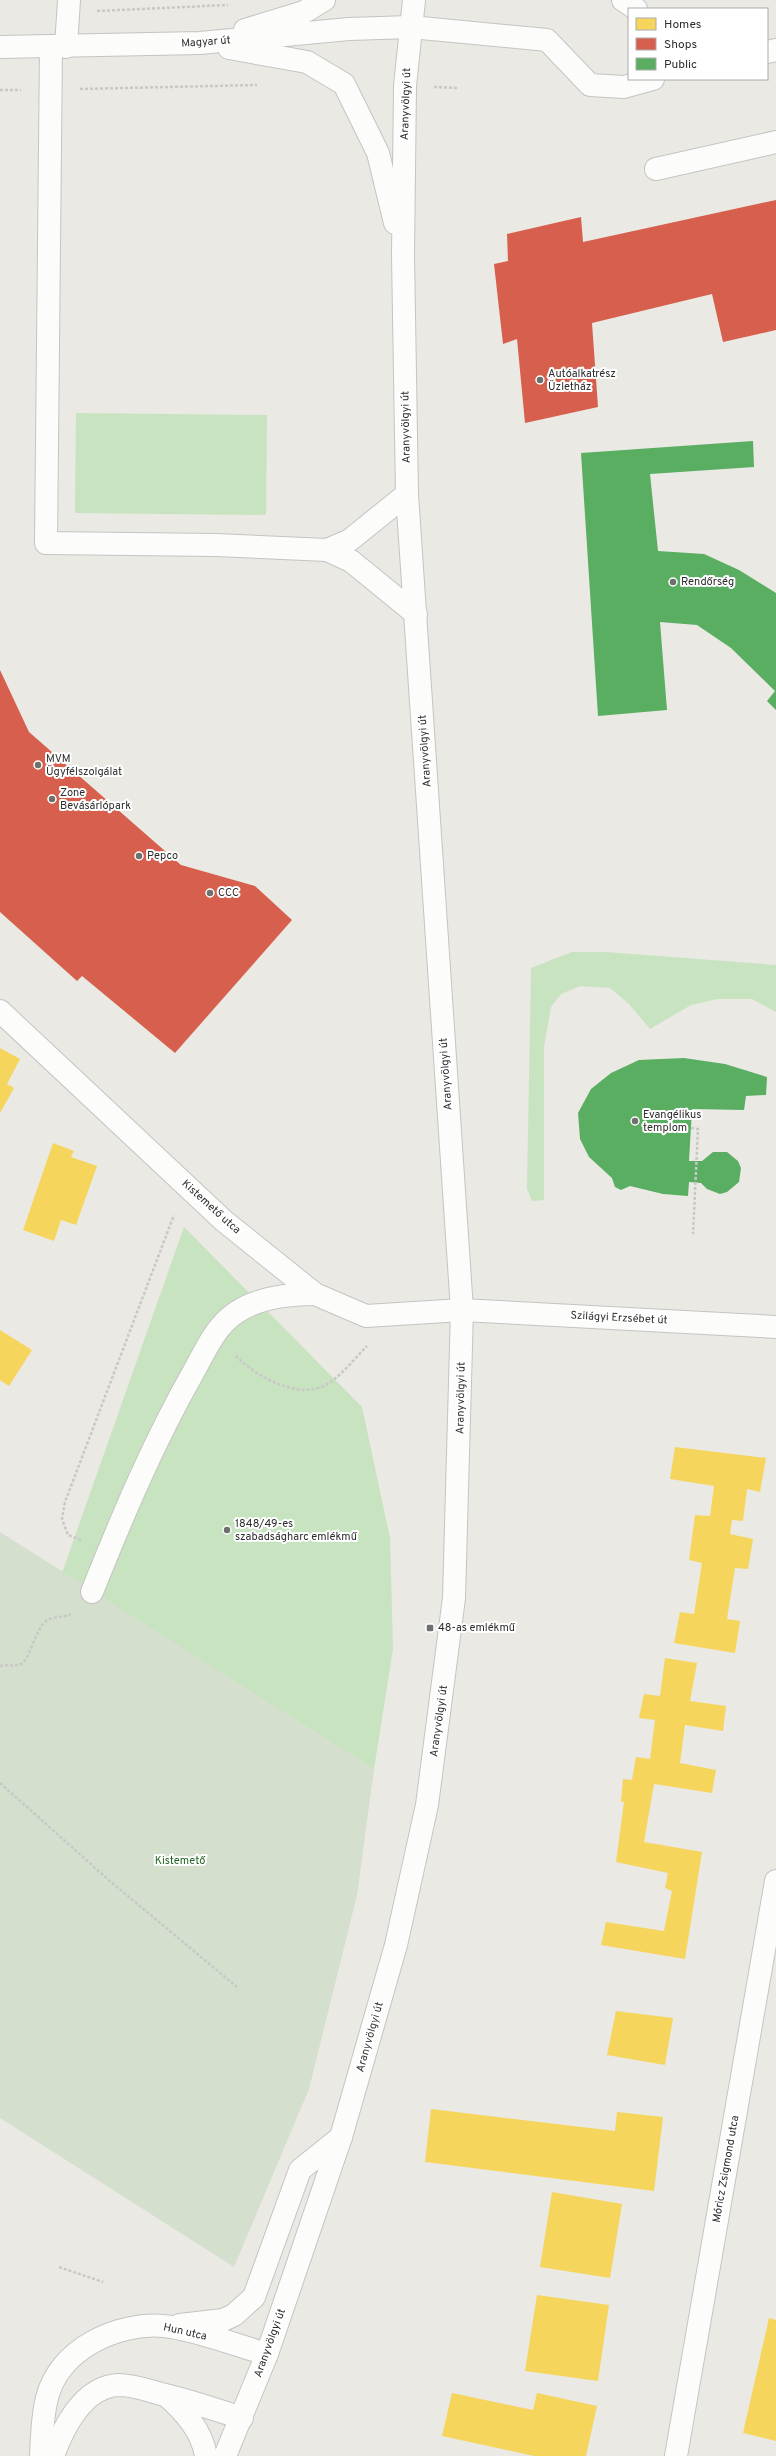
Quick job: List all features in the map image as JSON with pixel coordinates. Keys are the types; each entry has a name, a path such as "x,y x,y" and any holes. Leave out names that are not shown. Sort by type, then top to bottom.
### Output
{"street":[{"path":"200,43 304,12 324,0"},
{"name":"Aranyvölgyi út","path":"225,2456 242,2418 267,2354 341,2137 396,1946 427,1806 454,1598 462,1310 407,494 403,255 405,86 414,0"},
{"path":"624,0 635,8"},
{"path":"68,6 49,90 46,543 216,545 327,550 351,561 416,614"},
{"name":"Magyar út","path":"0,47 200,43 349,30 411,27 547,40 590,85 624,86 649,80"},
{"path":"200,43 307,62 344,84 378,153 403,255"},
{"path":"656,169 776,142"},
{"path":"327,550 350,540 407,494"},
{"name":"Kistemető utca","path":"0,1011 224,1221 315,1294 366,1316 462,1310"},
{"path":"92,1592 109,1550 178,1399 215,1333 229,1318 246,1306 275,1297 315,1294"},
{"name":"Szilágyi Erzsébet út","path":"462,1310 776,1327"},
{"name":"Móricz Zsigmond utca","path":"676,2456 776,1881"},
{"path":"164,2326 223,2320 234,2315 254,2297 300,2170 341,2137"},
{"name":"Hun utca","path":"41,2456 47,2397 55,2378 66,2363 97,2339 126,2328 164,2326 267,2354"},
{"path":"53,2456 61,2434 74,2414 88,2399 102,2390 116,2385 135,2386 242,2418"},
{"path":"166,2395 185,2412 198,2433 206,2456"}],"path":[{"path":"68,6 231,4"},
{"path":"49,90 263,85"},
{"path":"691,1128 698,1129 693,1234"},
{"path":"109,1550 68,1535 62,1519 65,1502 185,1185"},
{"path":"215,1333 240,1361 254,1372 292,1388 305,1391 329,1383 367,1346"},
{"path":"0,1666 15,1666 23,1663 27,1659 35,1633 46,1620 70,1615 74,1611"},
{"path":"0,1783 111,1882 238,1987"},
{"path":"58,2267 103,2282"}],"green space":[{"path":"76,413 267,415 266,515 75,513"},
{"path":"572,952 606,952 776,965 776,1012 752,999 717,999 691,1005 650,1029 629,1004 610,988 580,986 561,994 551,1007 544,1047 544,1200 532,1201 527,1189 531,968"},
{"path":"184,1227 362,1407 390,1538 393,1649 374,1769 62,1573"},
{"name":"Kistemető","path":"0,1532 374,1769 357,1895 309,2089 234,2267 0,2118"}],"building: Homes":[{"path":"0,1048 20,1059 7,1084 14,1088 0,1113"},
{"path":"53,1143 74,1151 71,1157 97,1166 76,1225 61,1220 54,1241 23,1230"},
{"path":"0,1330 32,1350 9,1386 0,1380"},
{"path":"675,1447 766,1458 760,1492 747,1489 743,1521 732,1520 730,1534 753,1539 748,1569 735,1568 727,1619 740,1621 735,1653 674,1643 680,1612 694,1614 702,1563 689,1560 695,1515 710,1516 714,1486 670,1479"},
{"path":"665,1658 697,1663 690,1701 726,1706 723,1731 685,1725 680,1763 716,1770 712,1793 654,1784 644,1842 702,1852 685,1959 601,1945 606,1922 664,1931 672,1891 665,1888 668,1873 616,1862 624,1802 621,1802 623,1779 632,1780 636,1757 650,1759 655,1720 639,1718 644,1694 660,1696"},
{"path":"616,2011 673,2018 665,2065 607,2055"},
{"path":"431,2109 615,2131 617,2112 663,2117 654,2191 425,2162"},
{"path":"552,2192 622,2204 610,2278 540,2267"},
{"path":"537,2295 609,2305 598,2381 525,2371"},
{"path":"769,2318 776,2320 776,2441 743,2433"},
{"path":"452,2393 533,2410 537,2393 597,2406 586,2456 534,2456 442,2436"}],"building: Shops":[{"path":"776,200 776,330 723,342 712,294 592,323 598,407 525,423 517,339 503,344 494,264 508,261 507,234 581,217 583,242"},
{"name":"Zone Bevásárlópark","path":"0,670 29,732 181,865 255,886 292,920 175,1053 82,976 77,981 0,912"}],"building: Public":[{"name":"Rendőrség","path":"753,441 754,467 650,474 658,551 704,554 739,570 776,593 776,710 767,701 775,691 731,648 697,625 660,622 667,710 598,716 581,453"},
{"name":"Evangélikus templom","path":"684,1058 725,1064 767,1077 766,1095 746,1096 744,1110 692,1109 689,1161 702,1161 713,1152 727,1152 738,1161 741,1168 739,1182 727,1192 720,1194 707,1189 701,1183 689,1182 688,1196 663,1194 630,1186 621,1190 615,1187 612,1178 589,1157 580,1139 578,1113 591,1089 611,1073 639,1060"}],"place":[{"name":"Autóalkatrész Üzletház","path":"540,380"},
{"name":"Rendőrség","path":"673,582"},
{"name":"MVM Ügyfélszolgálat","path":"38,765"},
{"name":"Zone Bevásárlópark","path":"52,799"},
{"name":"Pepco","path":"139,856"},
{"name":"CCC","path":"210,893"},
{"name":"Evangélikus templom","path":"635,1121"},
{"name":"1848/49-es szabadságharc emlékmű","path":"227,1530"},
{"name":"48-as emlékmű","path":"430,1628"}]}
